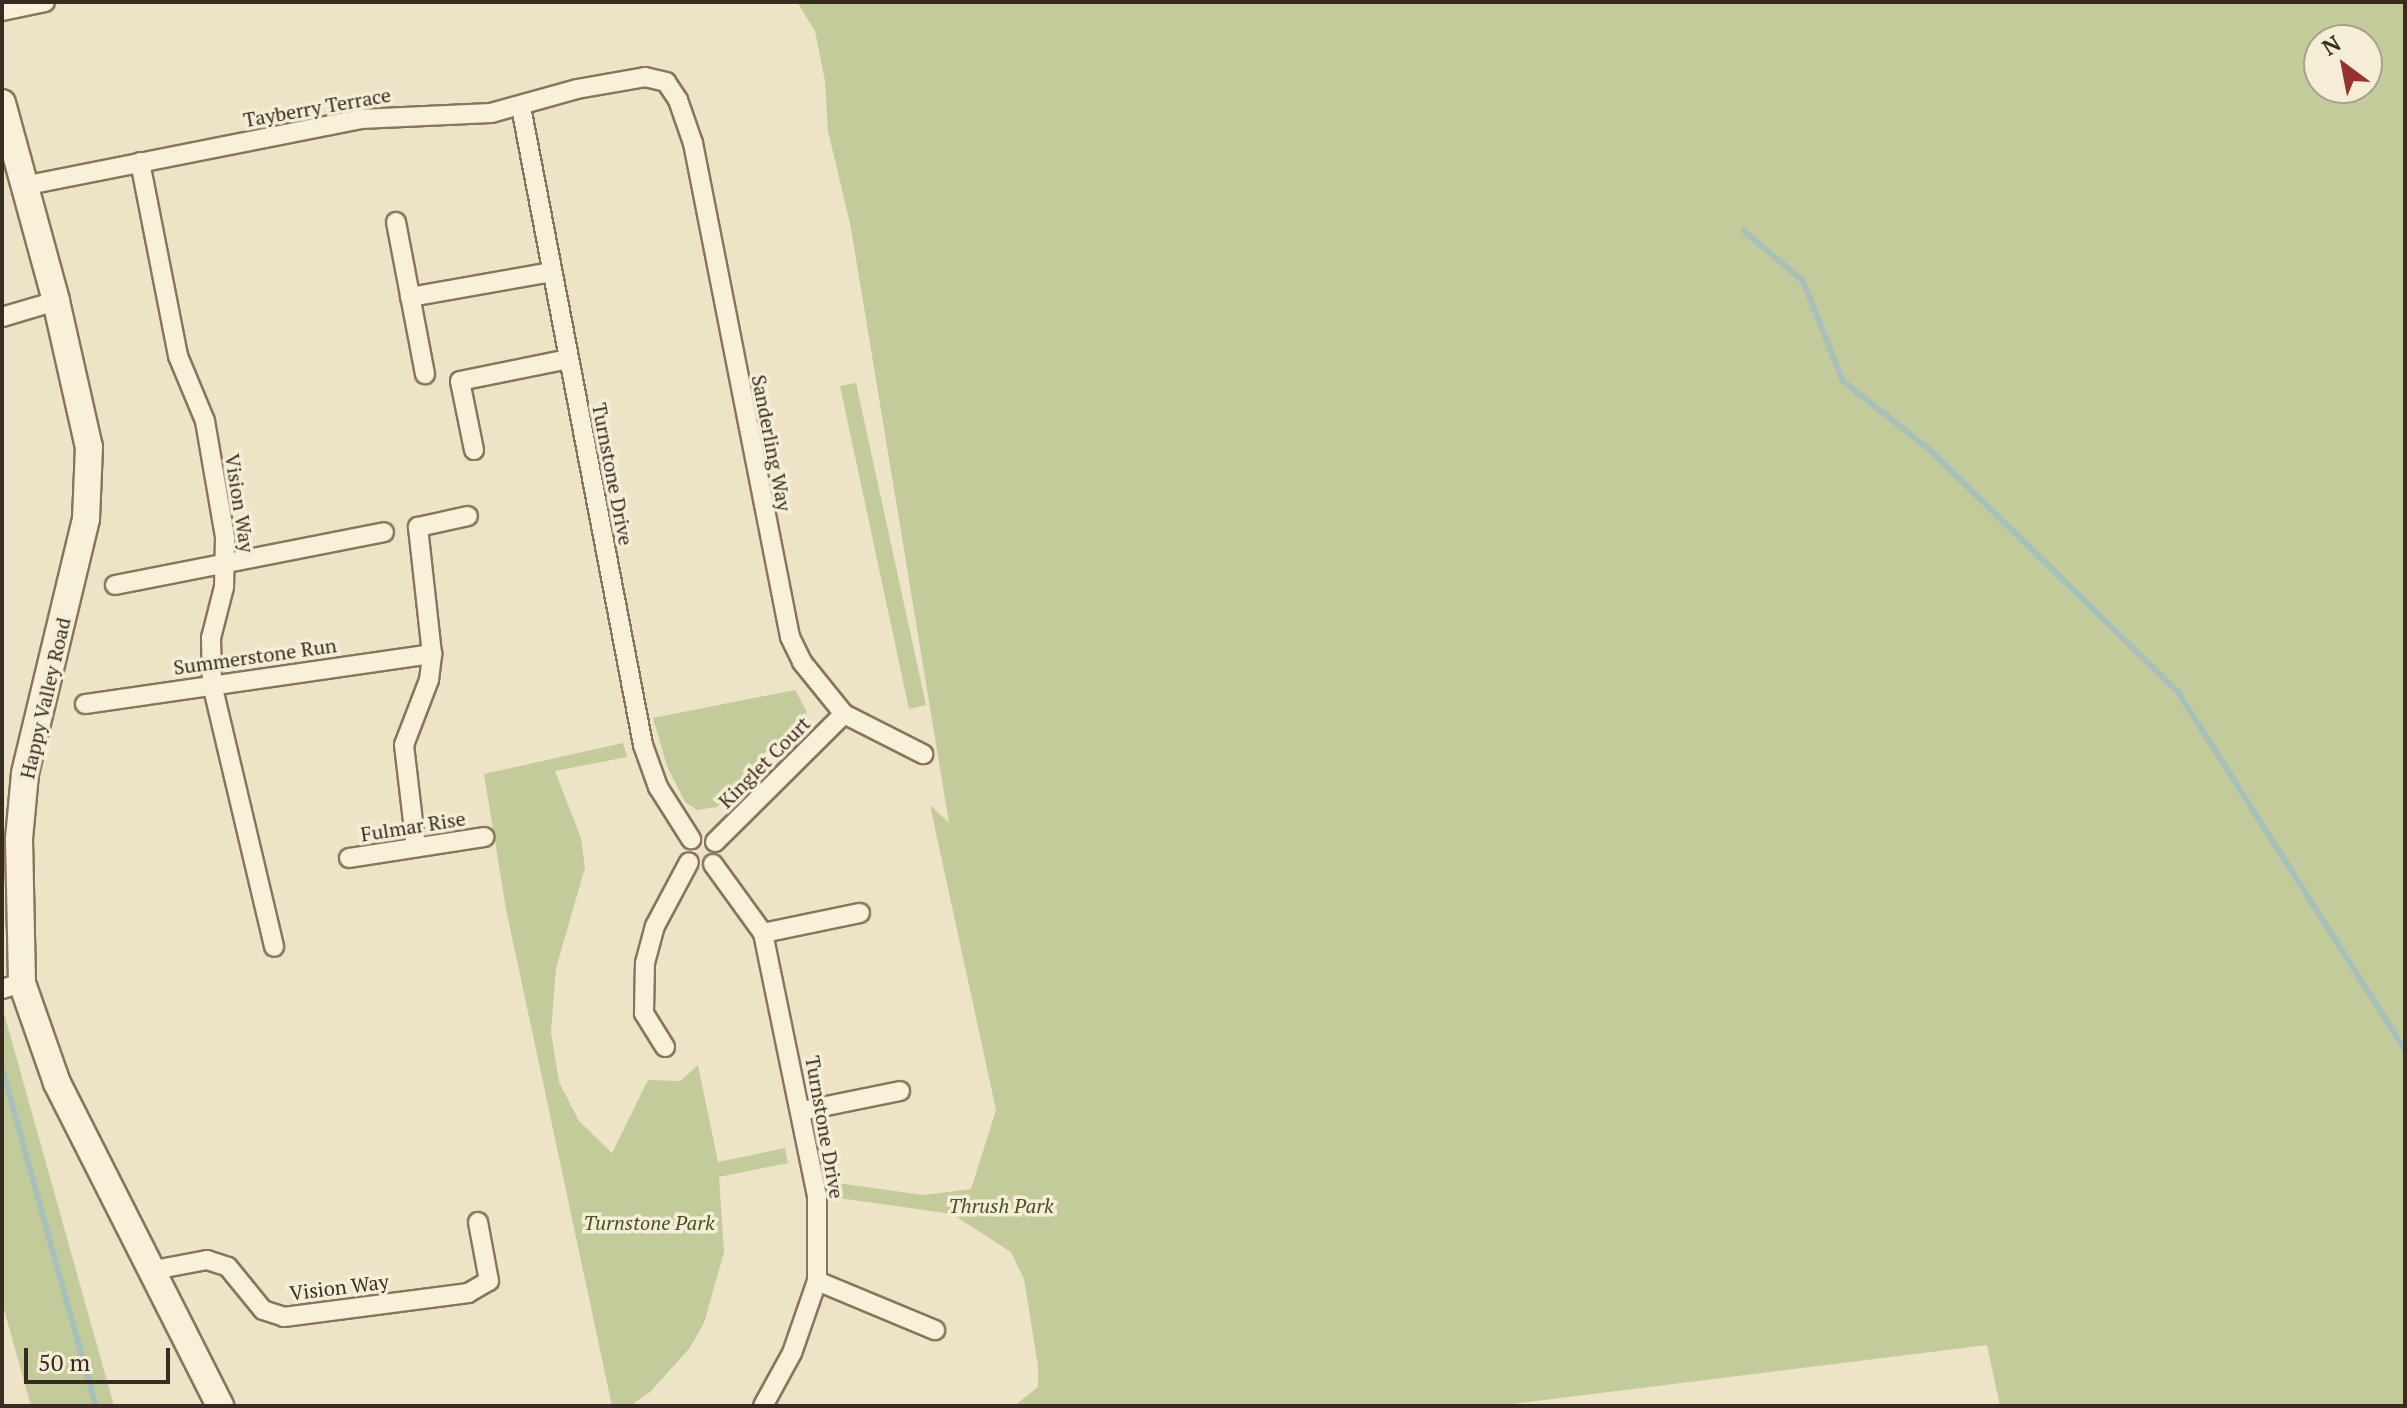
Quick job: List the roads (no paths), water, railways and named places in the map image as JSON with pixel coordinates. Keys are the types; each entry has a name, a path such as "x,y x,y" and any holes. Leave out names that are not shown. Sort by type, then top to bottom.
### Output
{"main road":[{"name":"Happy Valley Road","path":"2,103 56,301 89,447 86,519 25,774 12,986 57,1083 220,1406"}],"street":[{"path":"2,11 45,2"},
{"name":"Tayberry Terrace","path":"23,186 360,119 473,115 521,107 645,77 666,82"},
{"name":"Sanderling Way","path":"666,82 678,100 693,143 780,601 802,662 844,714 923,754"},
{"name":"Turnstone Drive","path":"521,107 643,745 658,787 691,839"},
{"name":"Vision Way","path":"140,162 178,356 205,421 228,562 211,638 212,684 274,947"},
{"path":"396,222 425,374"},
{"path":"410,297 552,272"},
{"path":"2,317 56,301"},
{"path":"474,450 460,381 568,359"},
{"path":"416,847 404,745 429,680 432,654 418,527 468,516"},
{"path":"115,585 384,532"},
{"name":"Summerstone Run","path":"85,704 432,654"},
{"name":"Kinglet Court","path":"715,842 844,714"},
{"path":"665,1047 644,1013 645,963 655,926 689,862 686,847 691,839 699,835 715,842 718,857 713,864 697,868 689,862"},
{"name":"Fulmar Rise","path":"349,858 484,837"},
{"name":"Turnstone Drive","path":"713,864 763,933 817,1195 817,1281 792,1353 763,1406"},
{"path":"763,933 860,913"},
{"path":"802,1111 900,1091"},
{"name":"Vision Way","path":"154,1270 207,1260 228,1267 263,1310 284,1317 468,1293 489,1281 478,1222"},
{"path":"817,1281 935,1330"}],"waterway":[{"path":"1744,231 1803,281 1843,381 1931,451 2178,692 2405,1050"},
{"path":"2,1068 96,1406"}],"park label":[{"name":"Thrush Park","path":"1001,1205"},
{"name":"Turnstone Park","path":"649,1222"}]}
